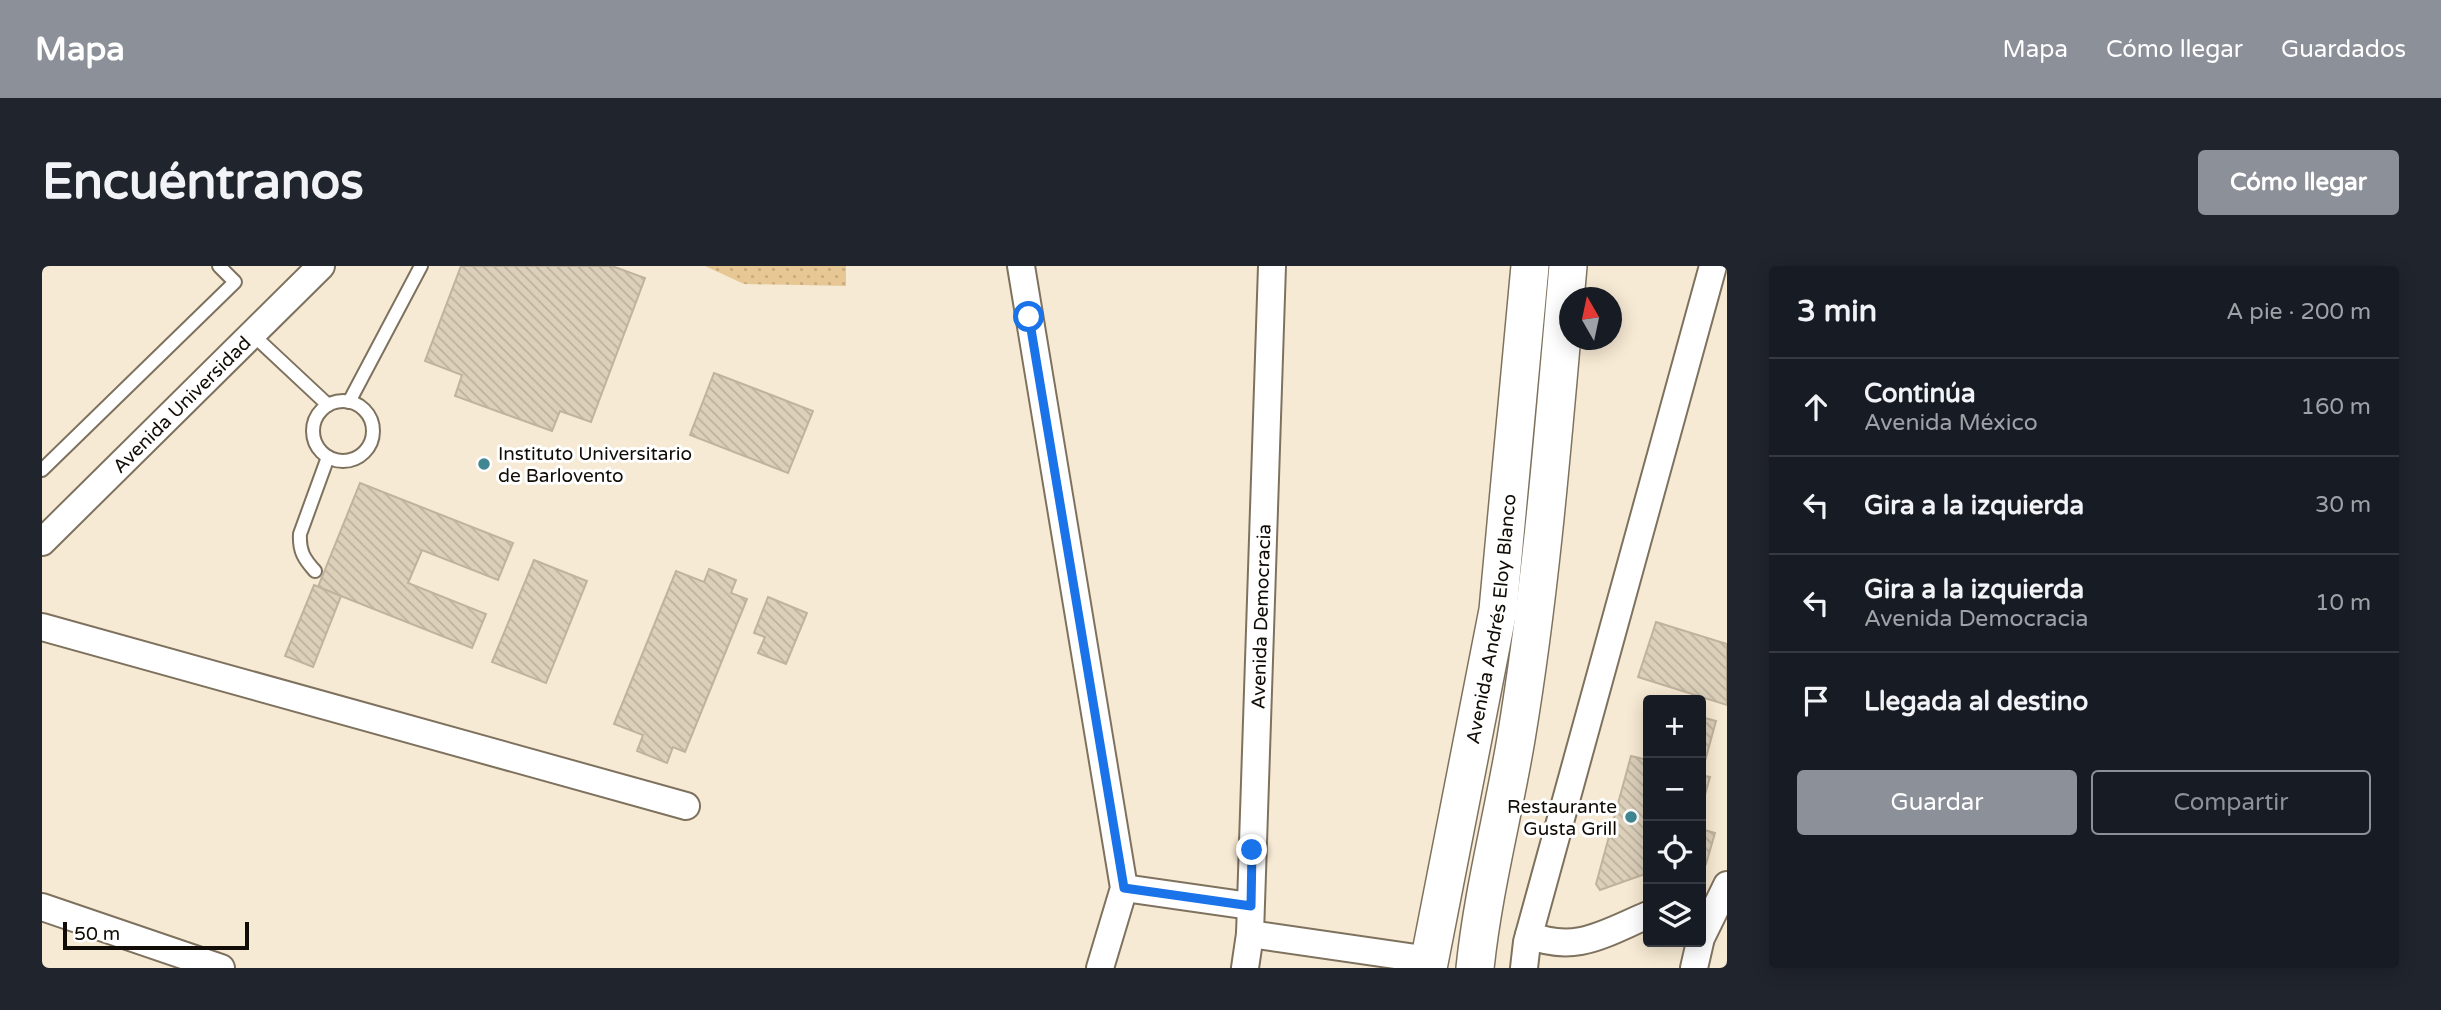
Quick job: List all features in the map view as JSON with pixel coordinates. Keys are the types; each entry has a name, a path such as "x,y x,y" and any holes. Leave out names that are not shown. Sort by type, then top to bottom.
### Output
{"main road":[{"name":"Avenida Andrés Eloy Blanco","path":"1429,964 1498,610 1530,266"},
{"name":"Avenida Andrés Eloy Blanco","path":"1475,968 1480,917 1516,739 1541,564 1568,266"}],"street":[{"name":"Avenida Universidad","path":"42,542 321,266"},
{"path":"1021,266 1124,888 1100,968"},
{"name":"Avenida Democracia","path":"1245,968 1250,934 1272,266"},
{"path":"1514,968 1527,948 1713,266"},
{"path":"42,627 686,806"},
{"path":"1706,891 1727,884"},
{"path":"1706,928 1727,884"},
{"path":"1124,888 1251,906"},
{"path":"44,914 221,968"},
{"path":"1527,948 1588,940 1643,917"},
{"path":"1250,934 1429,964"},
{"path":"1694,968 1698,947"}],"lane":[{"path":"42,470 234,282 219,266"},
{"path":"349,402 421,266"},
{"path":"252,334 328,405"},
{"path":"349,402 366,412 373,431 372,441 359,457 349,461 328,457 315,442 313,432 315,421 328,405 349,402"},
{"path":"315,571 299,547 300,534 328,457"}],"shaded area":[{"path":"705,266 846,266 846,286 744,284"}],"building":[{"path":"461,266 612,266 645,278 591,422 560,411 552,431 455,396 462,375 425,361"},
{"path":"714,373 813,411 788,473 690,435"},
{"path":"360,483 513,543 498,580 422,550 408,583 486,614 472,648 318,587"},
{"path":"534,560 587,581 546,683 492,662"},
{"path":"709,569 736,580 731,593 747,599 685,752 673,747 667,763 637,751 643,735 614,724 676,571 704,582"},
{"path":"314,585 341,596 313,667 285,656"},
{"path":"768,597 807,613 786,664 758,653 765,637 754,633"},
{"path":"1656,622 1727,644 1727,705 1706,698 1706,695 1695,695 1638,677"},
{"path":"1706,718 1716,721 1706,757"},
{"name":"Restaurante Gusta Grill","path":"1631,756 1643,759 1643,875 1600,890 1596,884"},
{"path":"1706,830 1715,833 1706,864"}],"place":[{"name":"Instituto Universitario de Barlovento","path":"484,464"},
{"name":"Restaurante Gusta Grill","path":"1631,817"}],"route":[{"path":"1029,317 1124,888 1251,906 1252,850"}]}
